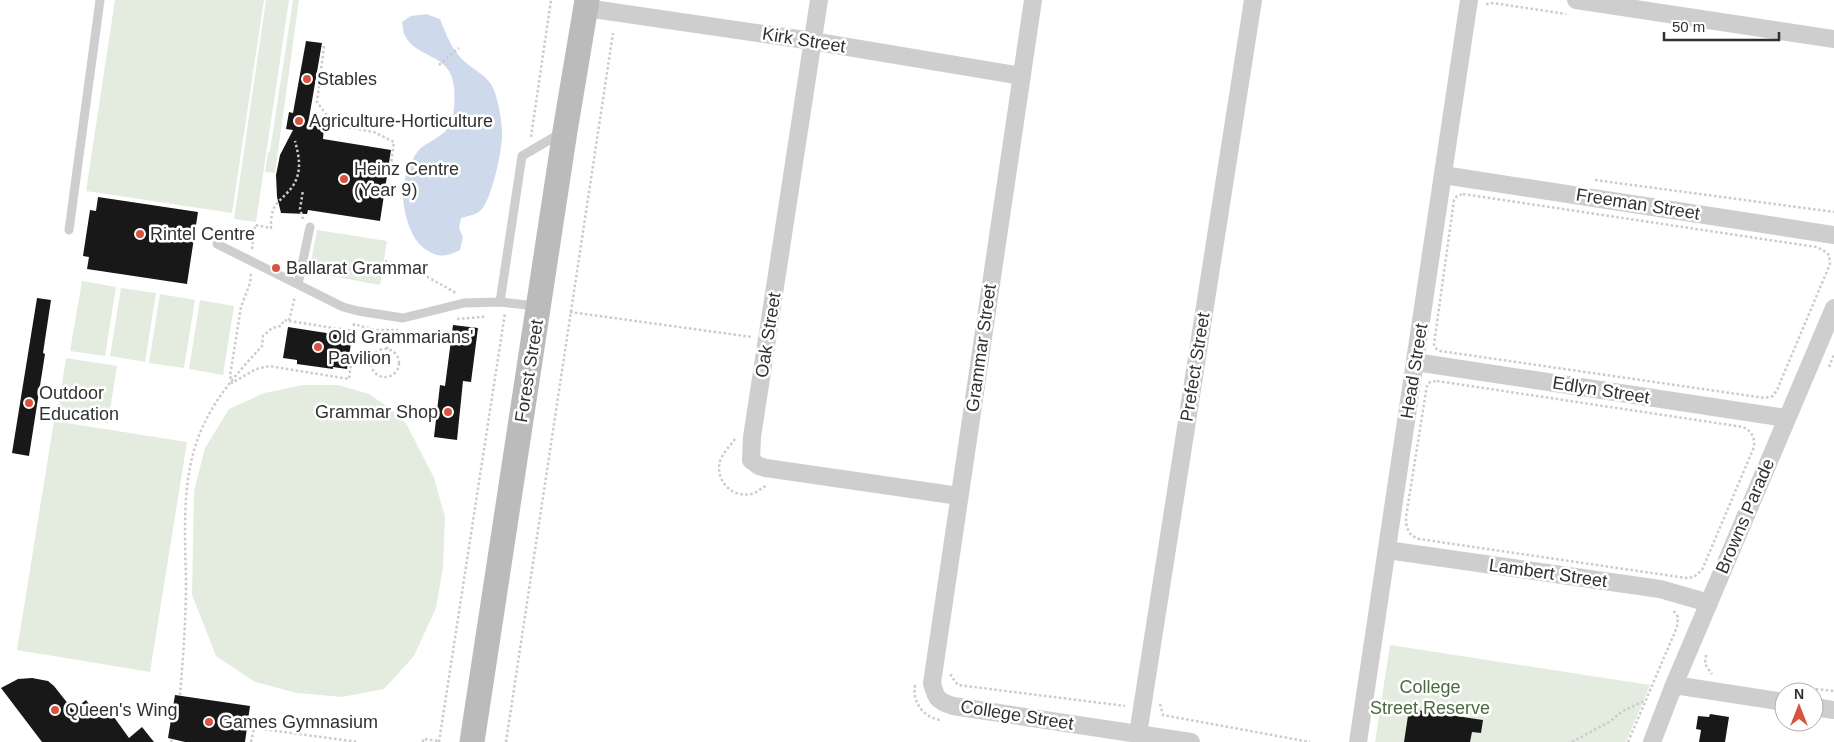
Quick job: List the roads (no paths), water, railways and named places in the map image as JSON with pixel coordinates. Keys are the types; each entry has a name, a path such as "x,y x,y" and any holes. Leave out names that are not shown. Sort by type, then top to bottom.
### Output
{"street":[{"name":"Oak Street","path":"819,0 747,464 959,496"},
{"name":"Grammar Street","path":"935,695 932,683 1032,0"},
{"name":"Prefect Street","path":"1138,734 1253,0"},
{"name":"Head Street","path":"1358,742 1469,0"},
{"path":"1576,0 1834,39"},
{"name":"Kirk Street","path":"587,4 1021,76"},
{"name":"Forest Street","path":"472,742 565,131 587,4"},
{"name":"Freeman Street","path":"1443,174 1834,235"},
{"name":"Browns Parade","path":"1650,742 1834,308"},
{"name":"Edlyn Street","path":"1415,362 1786,418"},
{"name":"Lambert Street","path":"1387,550 1660,589 1709,603"},
{"path":"1674,685 1774,700"},
{"name":"College Street","path":"935,695 941,702 954,706 1180,741"}],"lane":[{"path":"69,230 77,185 100,0"},
{"path":"503,302 522,156 565,131"},
{"path":"298,284 310,227"},
{"path":"217,244 347,309 396,317 410,317 454,305 485,302 539,306"}],"water":[{"path":"426,14 440,19 456,53 482,74 491,84 497,100 502,127 499,160 486,203 478,213 461,218 459,228 463,237 460,250 442,256 430,252 420,245 409,225 403,201 404,183 412,160 421,148 448,128 454,108 454,87 447,68 416,48 404,34 402,22 411,16"}],"place":[{"name":"Stables","path":"307,79"},
{"name":"Agriculture-Horticulture","path":"299,121"},
{"name":"Heinz Centre (Year 9)","path":"344,179"},
{"name":"Rintel Centre","path":"140,234"},
{"name":"Ballarat Grammar","path":"276,268"},
{"name":"Old Grammarians' Pavilion","path":"318,347"},
{"name":"Outdoor Education","path":"29,403"},
{"name":"Grammar Shop","path":"448,412"},
{"name":"Queen's Wing","path":"55,710"},
{"name":"Games Gymnasium","path":"209,722"}],"park label":[{"name":"College Street Reserve","path":"1430,698"}]}
